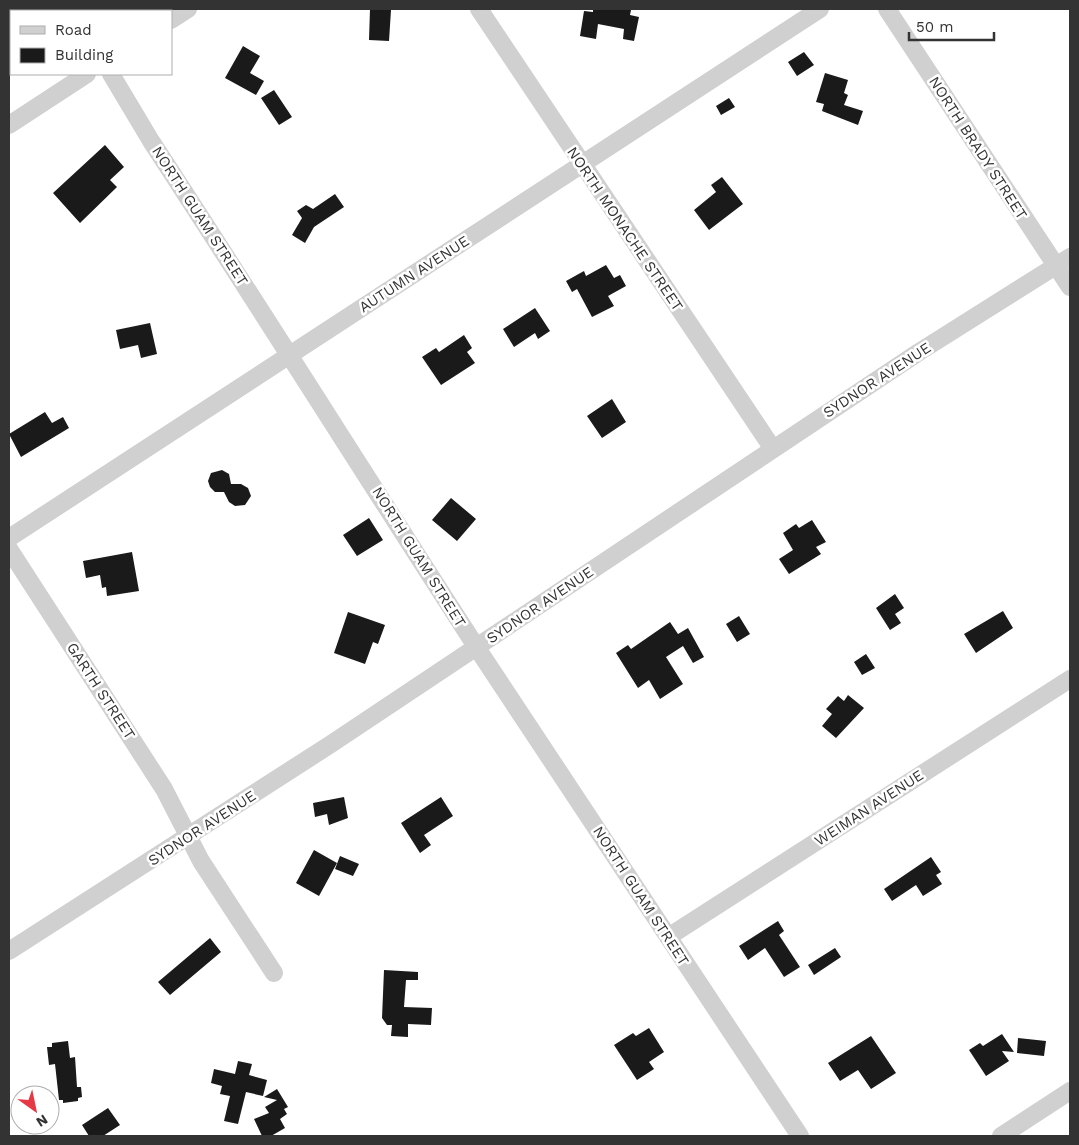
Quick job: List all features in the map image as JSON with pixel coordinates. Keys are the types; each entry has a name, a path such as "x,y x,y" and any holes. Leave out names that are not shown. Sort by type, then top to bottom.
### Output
{"street":[{"path":"172,19 188,9"},
{"name":"NORTH MONACHE STREET","path":"480,9 773,449"},
{"name":"AUTUMN AVENUE","path":"9,538 820,9"},
{"name":"NORTH BRADY STREET","path":"887,9 1063,262 1070,287"},
{"path":"9,125 85,75"},
{"name":"NORTH GUAM STREET","path":"112,75 151,141 477,647 668,936 714,1010 800,1136"},
{"name":"SYDNOR AVENUE","path":"9,951 189,837 919,352 1063,262"},
{"name":"GARTH STREET","path":"9,549 164,788 202,861 274,973"},
{"name":"WEIMAN AVENUE","path":"668,936 1070,679"},
{"path":"1004,1135 1070,1091"}],"building":[{"path":"370,9 391,10 389,41 369,40"},
{"path":"593,9 631,10 630,15 639,17 634,41 623,39 624,29 598,24 596,39 580,36 584,11 593,12"},
{"path":"243,46 260,56 250,73 264,81 256,95 225,78"},
{"path":"804,52 814,65 797,76 788,62"},
{"path":"825,73 848,80 844,93 848,95 844,105 863,111 858,125 822,111 824,104 816,102"},
{"path":"274,90 292,117 279,125 261,98"},
{"path":"729,98 735,107 721,115 716,106"},
{"path":"105,145 124,167 110,180 117,187 80,223 53,193"},
{"path":"722,177 743,204 709,230 694,210 716,192 711,185"},
{"path":"335,194 344,207 314,227 305,243 292,235 302,218 297,211 306,205 313,209"},
{"path":"606,265 614,278 620,275 626,286 608,296 614,306 592,317 577,289 572,292 566,281 584,271 586,276"},
{"path":"535,308 550,331 538,339 535,333 514,347 503,329"},
{"path":"150,323 157,354 141,358 138,345 120,349 116,330"},
{"path":"464,335 472,348 467,352 475,363 441,385 422,357 436,348 439,352"},
{"path":"612,399 626,422 602,438 587,416"},
{"path":"45,412 52,423 63,417 69,428 21,457 9,434"},
{"path":"222,470 229,474 231,484 241,484 248,488 251,496 245,505 235,506 229,502 224,492 215,492 210,487 208,481 211,473"},
{"path":"451,498 476,519 457,541 432,520"},
{"path":"369,518 383,540 357,556 343,535"},
{"path":"812,520 826,542 816,547 821,554 789,574 779,559 793,550 783,533 796,524 799,528"},
{"path":"132,552 139,591 107,596 106,587 102,588 100,575 86,578 83,561"},
{"path":"895,594 904,608 895,614 901,623 890,630 876,608"},
{"path":"1003,611 1013,628 976,653 964,634"},
{"path":"348,612 385,625 378,644 373,642 365,664 334,653"},
{"path":"739,616 750,634 737,642 726,624"},
{"path":"670,622 678,634 688,628 704,657 693,663 683,646 666,657 683,684 660,699 649,680 638,688 616,653 628,645 631,649"},
{"path":"866,654 875,668 862,675 854,662"},
{"path":"848,695 864,708 836,738 822,726 832,714 826,709 838,696 844,701"},
{"path":"344,797 348,818 329,825 327,814 315,817 313,803"},
{"path":"441,797 453,816 424,835 431,845 420,853 401,823"},
{"path":"314,850 337,863 319,896 296,883"},
{"path":"340,856 359,864 353,876 335,869"},
{"path":"931,857 941,872 936,875 942,884 923,896 916,885 892,901 884,889"},
{"path":"778,921 784,931 779,935 800,967 784,977 765,948 748,960 739,946"},
{"path":"210,938 221,952 170,995 158,982"},
{"path":"835,948 841,957 814,975 808,965"},
{"path":"384,970 418,972 418,980 406,980 404,1007 432,1008 431,1025 408,1024 408,1037 391,1036 392,1025 387,1025 382,1018"},
{"path":"649,1028 664,1052 649,1062 654,1069 637,1080 614,1045 633,1033 636,1036"},
{"path":"1002,1034 1014,1052 1002,1051 1009,1061 986,1076 969,1050 980,1043 983,1046"},
{"path":"871,1036 896,1073 871,1089 858,1070 840,1081 828,1063"},
{"path":"1018,1038 1046,1041 1044,1056 1017,1053"},
{"path":"68,1041 70,1058 75,1057 77,1087 81,1087 82,1097 78,1098 78,1101 63,1103 63,1100 60,1100 60,1085 57,1085 55,1064 49,1065 47,1047 52,1047 52,1043"},
{"path":"238,1061 252,1064 249,1075 267,1080 263,1096 246,1092 238,1124 224,1121 230,1096 220,1094 222,1086 211,1083 214,1069 235,1074"},
{"path":"277,1089 288,1107 284,1109 287,1114 280,1119 285,1128 271,1136 262,1136 254,1119 269,1113 265,1107 277,1100 264,1097"},
{"path":"108,1108 120,1125 103,1136 89,1136 82,1125"}]}
